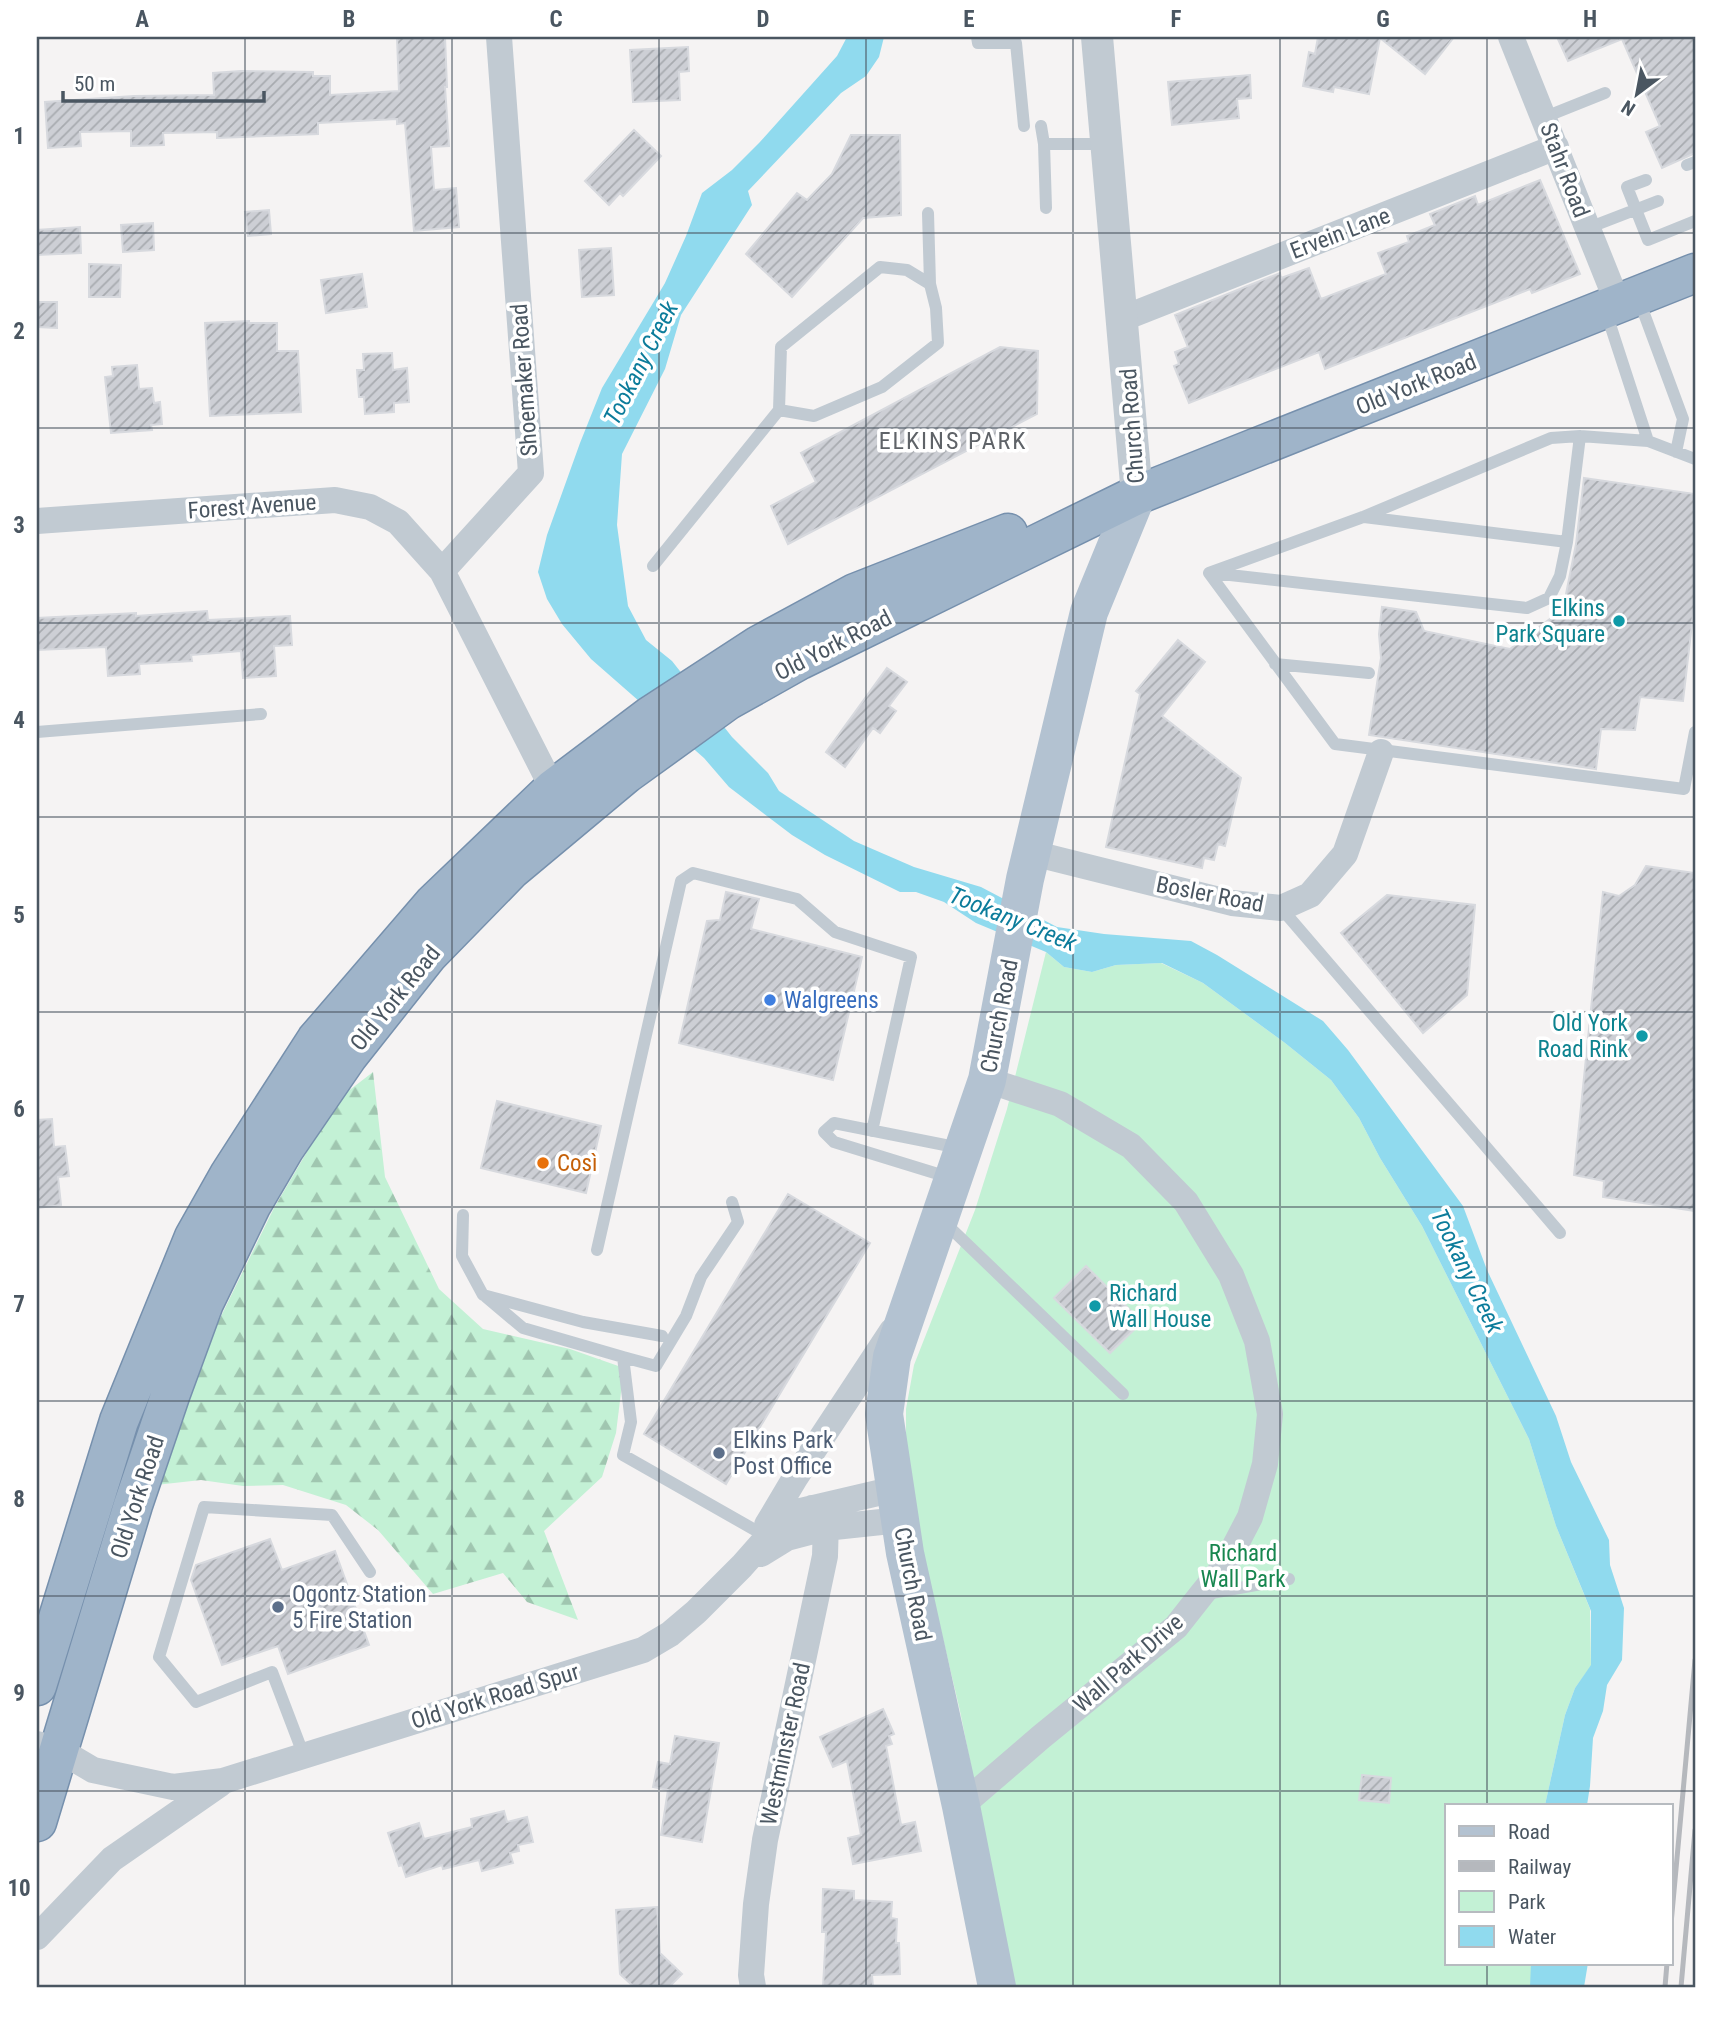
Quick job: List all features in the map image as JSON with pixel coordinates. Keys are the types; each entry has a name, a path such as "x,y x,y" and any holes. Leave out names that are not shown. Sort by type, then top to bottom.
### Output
{"highway":[{"name":"Old York Road","path":"37,1686 119,1421 194,1237 223,1186 316,1040 434,903 553,789 663,727 715,691 759,645 855,593 992,538 1137,495 1695,273"},
{"name":"Old York Road","path":"37,1822 48,1747 204,1303 251,1206 285,1148 348,1056 428,955 512,870 626,774 663,727"}],"main road":[{"name":"Church Road","path":"997,1987 961,1806 905,1553 884,1414 892,1357 987,1080 1028,866 1089,612 1137,495"}],"street":[{"name":"Shoemaker Road","path":"442,571 531,473 499,37"},
{"name":"Church Road","path":"1097,37 1124,318 1137,495"},
{"name":"Stahr Road","path":"1511,37 1620,303"},
{"name":"Ervein Lane","path":"1124,318 1556,147"},
{"name":"Forest Avenue","path":"37,521 335,500 370,508 398,522 442,571"},
{"path":"442,571 553,789"},
{"name":"Bosler Road","path":"1028,866 1232,903 1281,908 1310,895 1345,854 1381,752"},
{"name":"Wall Park Drive","path":"961,1806 1176,1627 1224,1567 1250,1517 1265,1464 1270,1415 1257,1341 1231,1275 1186,1202 1131,1146 1060,1104 987,1080"},
{"name":"Old York Road Spur","path":"48,1747 87,1751 223,1781 643,1650 670,1634 696,1612 742,1566 801,1468 912,1300"},
{"name":"Old York Road Spur","path":"742,1566 819,1518 898,1505"},
{"name":"Westminster Road","path":"753,1987 751,1975 756,1904 765,1840 825,1556 819,1518"},
{"path":"37,1937 112,1859 223,1781"}],"lane":[{"path":"977,37 978,43 1016,40 1024,126"},
{"path":"1545,117 1605,93"},
{"path":"1041,125 1046,208"},
{"path":"1044,144 1108,144"},
{"path":"1646,180 1628,187 1648,240 1695,221"},
{"path":"1588,228 1658,201"},
{"path":"779,410 814,416 882,387 938,343 936,308 930,284 928,214"},
{"path":"653,566 779,410 781,347 880,267 907,270 930,284"},
{"path":"1620,303 1648,441"},
{"path":"1620,303 1683,419 1676,452"},
{"path":"1209,573 1527,608 1549,598 1560,576 1567,542 1580,436"},
{"path":"1209,573 1363,517 1551,438 1580,436 1648,441 1695,459"},
{"path":"1363,517 1567,542"},
{"path":"1209,573 1335,744 1684,789 1695,732"},
{"path":"1275,664 1369,673"},
{"path":"37,732 261,714"},
{"path":"597,1250 681,881 693,873 797,899 835,932 911,957 872,1131"},
{"path":"1281,908 1560,1233"},
{"path":"834,1123 872,1131 959,1164 834,1142 824,1132 834,1123"},
{"path":"463,1215 462,1256 483,1295 523,1328 656,1366 686,1316 701,1278 738,1222 732,1202"},
{"path":"940,1219 1123,1394"},
{"path":"483,1295 583,1322 662,1336"},
{"path":"623,1357 631,1422 623,1455 762,1534"},
{"path":"304,1756 272,1672 196,1702 159,1657 204,1507 332,1515 370,1572"},
{"path":"1202,1594 1289,1579"}],"green space":[{"name":"Richard Wall Park","path":"1046,952 1064,967 1092,972 1116,965 1161,963 1203,983 1331,1080 1359,1118 1422,1226 1529,1439 1556,1526 1590,1609 1591,1666 1575,1688 1565,1715 1545,1804 1445,1804 1445,1965 1539,1965 1543,1987 1015,1987 960,1711 912,1507 906,1452 906,1409 914,1365 975,1210 1007,1109"},
{"path":"373,1072 385,1177 439,1289 483,1329 570,1349 624,1368 616,1433 602,1477 544,1531 578,1620 527,1602 503,1573 433,1594 378,1530 346,1505 283,1485 243,1486 201,1480 156,1485 202,1355 274,1208 338,1099"}],"water":[{"name":"Tookany Creek","path":"847,37 884,37 879,57 866,76 841,93 748,191 752,205 681,315 665,369 622,454 617,525 628,606 646,640 672,661 732,737 768,773 779,791 854,841 914,867 981,887 1057,927 1191,941 1323,1021 1348,1050 1463,1206 1487,1270 1556,1416 1571,1462 1609,1540 1610,1565 1624,1608 1622,1660 1607,1685 1603,1711 1593,1738 1587,1804 1545,1804 1565,1715 1575,1688 1591,1665 1591,1611 1556,1526 1529,1439 1422,1226 1359,1118 1331,1080 1203,983 1162,963 1116,965 1092,972 1064,967 1046,952 976,923 944,902 916,892 900,892 825,855 792,835 729,787 704,758 591,659 562,624 547,599 538,572 547,535 580,443 602,388 665,283 702,193 732,170 759,143 837,56"},
{"path":"1531,1965 1588,1965 1584,1987 1530,1987"}],"building":[{"path":"397,37 445,37 449,146 431,147 434,190 456,188 459,227 414,231 405,123 397,124 397,119 318,123 318,134 217,138 217,132 163,133 164,145 131,146 131,131 80,132 81,146 48,148 45,102 134,96 214,95 213,73 313,72 313,76 330,76 330,95 399,91"},
{"path":"1318,37 1454,37 1425,74 1380,38 1369,94 1334,87 1333,92 1303,86 1309,52 1315,54"},
{"path":"1557,37 1695,37 1695,153 1662,168 1646,132 1660,126 1622,39 1568,61"},
{"path":"688,47 689,71 679,72 680,100 633,102 630,50"},
{"path":"1250,75 1251,98 1237,99 1239,118 1172,125 1168,82"},
{"path":"634,130 661,156 623,196 620,193 609,205 585,181"},
{"path":"851,135 900,135 901,215 863,218 792,297 746,254 797,193 807,200 832,174"},
{"path":"1540,180 1580,274 1532,293 1530,289 1325,369 1319,352 1189,403 1174,366 1179,364 1175,352 1188,347 1175,315 1280,273 1281,278 1309,268 1321,299 1386,274 1378,253 1409,242 1407,236 1435,225 1430,214 1475,196 1478,205"},
{"path":"269,210 271,234 248,236 245,212"},
{"path":"153,223 154,250 123,252 121,225"},
{"path":"80,227 81,253 37,255 37,230"},
{"path":"611,248 614,295 582,297 579,250"},
{"path":"89,264 121,265 120,297 89,297"},
{"path":"362,274 367,307 326,313 321,280"},
{"path":"37,302 57,302 57,328 37,327"},
{"path":"205,323 277,323 277,351 298,351 301,412 210,416"},
{"path":"1000,347 1038,351 1037,414 788,544 771,506 816,482 801,453"},
{"path":"392,353 393,370 407,368 409,402 394,403 394,412 365,414 364,397 359,397 357,370 364,370 363,354"},
{"path":"137,365 139,389 152,388 154,403 160,402 162,424 151,425 152,430 111,433 105,377 113,376 112,367"},
{"name":"Elkins Park Square","path":"1584,478 1695,494 1695,598 1683,701 1640,697 1635,730 1601,729 1596,769 1369,735 1381,658 1379,634 1382,607 1416,612 1424,631 1510,649 1563,609 1576,544"},
{"path":"207,611 208,620 290,616 292,645 274,646 276,676 243,678 241,651 191,655 192,661 139,664 140,674 108,676 106,647 37,650 37,618"},
{"path":"1178,640 1205,662 1162,716 1241,778 1225,846 1218,844 1214,860 1204,858 1202,868 1106,847 1140,694 1136,691"},
{"path":"887,668 907,682 889,706 896,711 880,733 873,728 845,767 826,752"},
{"name":"Old York Road Rink","path":"1646,866 1695,873 1695,1211 1603,1197 1604,1181 1574,1175 1603,892 1619,896 1635,885"},
{"name":"Walgreens","path":"726,892 759,899 751,929 862,957 833,1080 679,1043 707,921 720,920"},
{"path":"1387,895 1475,905 1467,995 1423,1033 1341,933"},
{"path":"497,1101 601,1126 586,1193 481,1168"},
{"path":"52,1119 54,1147 65,1146 69,1176 58,1177 61,1205 37,1208 37,1120"},
{"path":"788,1194 870,1243 726,1484 644,1434"},
{"name":"Richard Wall House","path":"1086,1266 1142,1322 1110,1353 1054,1298"},
{"name":"Ogontz Station 5 Fire Station","path":"270,1539 282,1570 335,1551 369,1645 288,1674 278,1646 222,1665 191,1580 196,1565"},
{"path":"883,1709 894,1734 889,1736 892,1744 886,1746 901,1825 915,1822 921,1851 853,1864 848,1838 861,1835 847,1761 833,1767 820,1737"},
{"path":"675,1736 719,1743 702,1842 661,1835 668,1790 653,1787 658,1762 670,1764"},
{"path":"1362,1775 1391,1778 1389,1803 1359,1800"},
{"path":"504,1811 507,1822 527,1817 533,1842 518,1845 519,1851 510,1853 513,1863 482,1871 479,1860 443,1869 442,1865 406,1877 402,1865 399,1866 388,1833 419,1823 424,1839 472,1827 471,1819"},
{"path":"823,1889 854,1891 854,1900 892,1902 891,1918 897,1919 896,1943 899,1943 900,1974 872,1975 873,1987 823,1987 826,1932 822,1932"},
{"path":"657,1907 660,1953 682,1974 669,1987 634,1987 620,1974 616,1910"}],"railway":[{"path":"1672,1913 1695,1660"},
{"path":"1681,1987 1695,1830"},
{"path":"1665,1987 1667,1965"}],"place":[{"name":"Elkins Park Square","path":"1619,621"},
{"name":"Walgreens","path":"770,1000"},
{"name":"Old York Road Rink","path":"1642,1036"},
{"name":"Così","path":"543,1163"},
{"name":"Richard Wall House","path":"1095,1306"},
{"name":"Elkins Park Post Office","path":"719,1453"},
{"name":"Ogontz Station 5 Fire Station","path":"278,1607"}],"district":[{"name":"ELKINS PARK","path":"953,441"}]}
